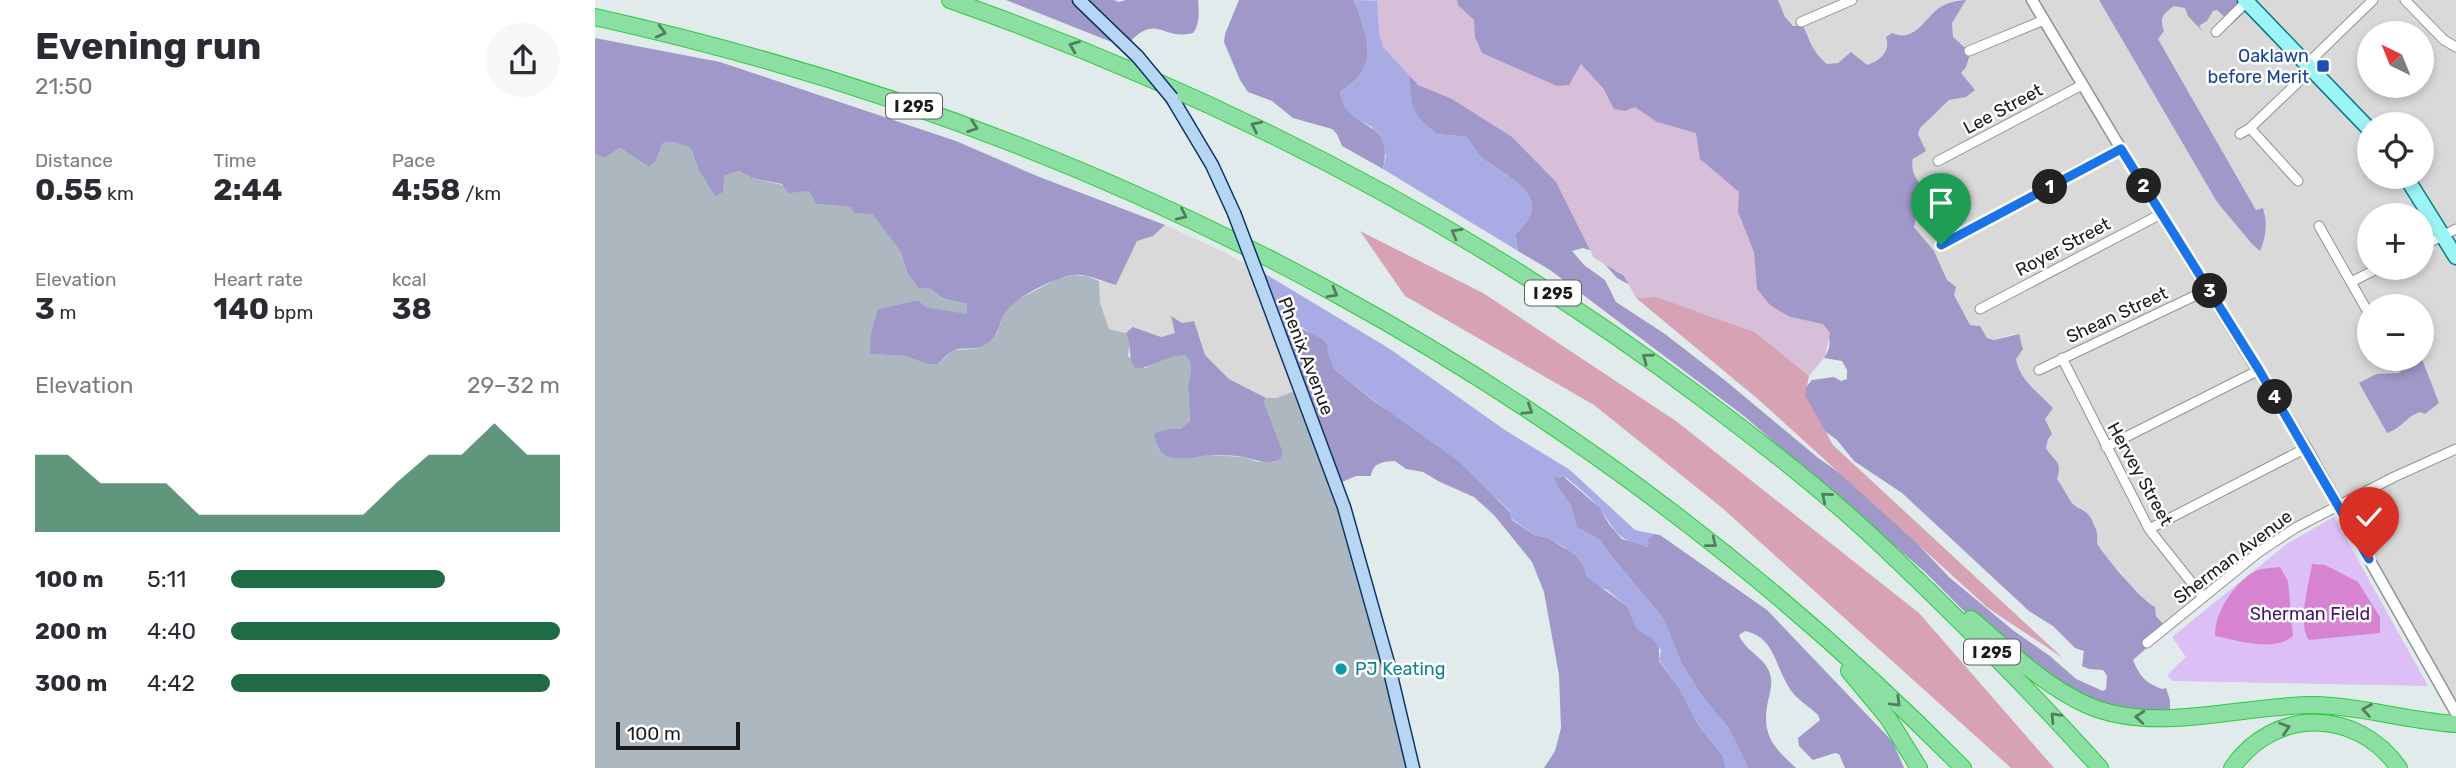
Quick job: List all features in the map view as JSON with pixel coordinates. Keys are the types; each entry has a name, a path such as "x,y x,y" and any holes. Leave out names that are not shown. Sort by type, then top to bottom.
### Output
{"highway":[{"name":"I 295","path":"950,0 1054,38 1212,105 1331,163 1541,285 1664,370 1785,463 1878,542 2023,683 2100,768"},
{"name":"I 295","path":"595,17 743,53 943,116 1083,170 1219,232 1378,318 1523,407 1654,499 1772,592 1869,677 1963,768"},
{"path":"1878,542 1928,580 2036,673 2065,693 2100,710 2158,718 2276,707 2321,706 2353,708 2456,724"},
{"path":"1772,592 1867,690 1899,733 1919,768"},
{"path":"2232,768 2248,749 2267,735 2290,726 2313,722 2336,724 2365,736 2381,747 2399,768"}],"main road":[{"name":"Phenix Avenue","path":"1079,0 1138,57 1172,98 1212,165 1234,213 1344,507 1388,663 1413,768"},
{"path":"2246,1 2357,116"},
{"path":"2416,189 2450,232 2456,257"}],"street":[{"path":"1801,22 1853,0"},
{"path":"2032,0 2307,448 2456,713"},
{"path":"2240,134 2250,128 2373,0"},
{"path":"2405,0 2444,40 2456,47"},
{"path":"2216,32 2246,1"},
{"path":"1969,51 2044,20"},
{"name":"Lee Street","path":"1938,161 2082,85"},
{"path":"2250,128 2298,181"},
{"path":"1941,245 2121,149"},
{"name":"Royer Street","path":"1980,309 2161,214"},
{"path":"2319,226 2358,294"},
{"path":"2434,240 2450,232"},
{"path":"2351,282 2357,279"},
{"name":"Shean Street","path":"2039,370 2209,289"},
{"name":"Hervey Street","path":"2062,358 2149,528 2203,597"},
{"path":"2106,447 2259,370"},
{"path":"2149,528 2307,448"},
{"name":"Sherman Avenue","path":"2147,643 2281,537 2394,477 2456,449"}],"shaded area":[{"path":"1006,0 1198,0 1199,17 1193,33 1173,34 1146,30 1128,44 1129,49"},
{"path":"1239,0 1353,0 1366,38 1366,64 1357,78 1340,92 1344,105 1351,114 1376,132 1382,140 1385,152 1383,169 1342,146 1332,129 1293,118 1272,101 1248,92 1224,42"},
{"path":"1353,0 1457,2 1476,54 1437,134 1467,137 1479,155 1524,189 1532,207 1528,220 1515,235 1518,251 1383,169 1386,156 1372,127 1351,116 1341,101 1340,92 1357,78 1366,64 1368,48"},
{"path":"1377,0 1457,0 1458,5 1474,20 1475,37 1482,53 1557,86 1569,85 1581,64 1603,88 1614,109 1625,111 1635,107 1657,122 1696,133 1700,159 1739,192 1738,212 1754,252 1757,289 1770,305 1781,312 1823,324 1830,333 1825,357 1809,376 1755,332 1655,297 1636,298 1624,276 1594,258 1556,182 1512,137 1452,99 1418,85 1383,47 1379,34"},
{"path":"1456,0 1778,0 1785,17 1793,26 1803,26 1815,51 1827,64 1838,63 1851,52 1867,65 1883,55 1887,47 1886,37 1892,33 1907,35 1942,6 1966,0 1952,23 1953,37 1971,51 1961,73 1975,90 1966,97 1949,100 1920,128 1918,134 1926,151 1913,159 1913,171 1918,182 1935,201 1916,218 1914,227 1934,251 1947,280 1956,287 1954,295 1970,325 1980,326 1987,338 1994,340 2019,334 2023,349 2016,359 2021,374 2053,408 2045,419 2052,434 2046,448 2058,465 2057,479 2072,503 2090,516 2096,531 2097,544 2102,551 2134,589 2155,607 2156,616 2168,629 2133,660 2148,682 2162,689 2166,688 2170,700 2170,716 2082,702 1967,614 1925,572 1744,416 1550,270 1518,251 1515,235 1528,220 1532,207 1524,189 1479,155 1467,137 1437,134 1419,118 1412,105 1409,73 1476,54","holes":["1583,248 1593,251 1617,278 1655,299 1781,337 1822,324 1829,341 1829,349 1824,358 1842,361 1847,370 1847,379 1841,381 1834,377 1812,380 1806,387 1801,414 1837,440 1854,461 1902,493 2029,611 2053,626 2075,648 2084,651 2082,666 2103,670 2107,676 2106,689 2103,691 2076,679 2050,656 2014,631 1950,578 1872,496 1817,457 1665,334 1616,302 1605,280 1584,265 1572,251"]},
{"path":"1778,0 1956,0 1940,7 1912,33 1899,36 1889,44 1887,51 1875,63 1867,65 1827,64 1813,52 1810,40 1784,17"},
{"path":"1966,0 2099,0 2217,202 2260,250 2265,211 2263,208 2257,211 2158,39 2164,31 2161,16 2174,6 2185,8 2198,27 2217,10 2230,23 2247,0 2456,0 2456,713 2341,507 2284,536 2168,629 2141,594 2125,581 2121,571 2112,565 2097,544 2094,523 2085,510 2073,504 2057,479 2046,448 2048,439 2045,419 2033,388 2025,382 2018,369 2016,359 2023,348 2018,334 1994,340 1987,338 1980,326 1970,325 1954,295 1955,287 1947,280 1934,251 1914,226 1923,187 1914,178 1911,169 1920,143 1920,128 1949,100 1966,97 1961,73 1971,51 1953,37 1952,23"},
{"path":"2099,0 2247,0 2251,7 2232,24 2217,10 2213,11 2207,21 2199,26 2203,32 2188,16 2185,8 2174,6 2163,17 2164,31 2158,39 2256,210 2263,208 2266,230 2260,251 2217,202"},
{"path":"595,38 720,62 956,141 1037,176 1165,225 1153,236 1137,241 1116,285 1079,275 1066,276 1048,283 1014,304 1005,313 994,338 985,345 954,350 938,364 927,364 905,356 870,354 871,333 878,309 918,300 926,307 966,314 967,304 942,298 931,289 918,288 908,274 900,251 872,214 854,213 852,207 816,204 809,191 788,193 782,184 752,178 739,171 724,176 723,192 715,196 698,168 692,151 673,142 663,143 656,161 649,167 620,148 604,158 595,154"},
{"path":"673,142 692,151 698,168 724,176 739,171 752,178 809,191 816,204 853,207 856,212 872,214 900,251 908,274 918,288 931,289 942,298 967,304 966,315 926,307 918,300 878,309 870,354 905,356 927,364 938,364 953,350 976,349 997,334 1005,311 1015,301 1057,279 1074,275 1087,276 1099,281 1100,303 1109,329 1126,333 1130,341 1128,356 1145,368 1177,354 1186,356 1190,362 1190,421 1180,429 1154,433 1158,449 1166,455 1178,459 1208,455 1244,457 1258,462 1281,459 1283,452 1264,402 1266,398 1276,398 1300,389 1334,479 1413,768 595,768 595,154 604,158 620,148 649,167 656,161 663,143"},
{"path":"1165,225 1222,251 1253,269 1300,389 1276,398 1265,398 1229,379 1205,355 1193,321 1182,323 1171,316 1176,332 1161,337 1134,327 1126,333 1109,329 1100,303 1099,281 1116,285 1137,241 1153,236"},
{"path":"1360,231 1483,293 1676,421 1919,613 2054,768 2011,768 1721,507 1594,405 1405,296"},
{"path":"1257,269 1390,349 1505,430 1570,470 1635,530 1654,534 1649,538 1649,547 1630,541 1614,529 1596,504 1567,478 1564,477 1558,487 1571,506 1577,527 1600,540 1663,618 1681,662 1699,692 1729,727 1748,768 1726,768 1723,756 1699,726 1679,688 1659,660 1661,650 1651,637 1638,630 1627,606 1607,590 1595,585 1588,578 1583,565 1564,547 1549,538 1534,535 1512,519 1510,511 1483,486 1334,369 1321,346 1302,327 1280,334"},
{"path":"1655,297 1755,332 1809,376 1805,395 1833,445 2063,658 1988,608 1759,400 1636,298"},
{"path":"1171,316 1182,323 1194,321 1205,355 1229,379 1266,398 1264,402 1283,452 1281,459 1267,462 1241,456 1210,455 1179,459 1167,456 1159,449 1154,433 1180,429 1190,421 1190,362 1186,356 1179,356 1135,368 1126,333 1133,327 1161,337 1175,333"},
{"path":"1297,326 1323,340 1328,346 1327,351 1334,369 1458,461 1510,512 1512,520 1534,535 1549,538 1575,555 1588,578 1627,606 1638,630 1651,637 1659,647 1659,661 1679,688 1699,726 1723,756 1726,768 1544,768 1555,751 1561,728 1559,675 1544,592 1532,562 1494,515 1474,497 1423,472 1406,469 1395,461 1386,462 1376,465 1371,476 1356,476 1337,484 1280,334"},
{"path":"2427,371 2439,403 2425,414 2415,414 2387,433 2359,383 2376,374"},
{"path":"1564,477 1599,507 1622,539 1648,547 1649,538 1654,534 1660,535 1767,610 1893,742 1904,768 1845,768 1839,754 1835,753 1813,760 1799,746 1798,738 1820,720 1818,715 1793,693 1763,640 1745,631 1739,635 1742,641 1768,668 1771,678 1766,713 1768,732 1775,747 1796,768 1748,768 1729,728 1699,692 1681,662 1663,618 1600,540 1577,527 1571,506 1554,478"}],"green space":[{"name":"Sherman Field","path":"2334,517 2428,686 2173,681 2167,675 2186,657 2172,637 2288,543"},
{"path":"2312,564 2325,565 2358,582 2380,617 2380,633 2309,640 2304,614"},
{"path":"2280,567 2288,581 2293,636 2276,644 2266,645 2215,636 2222,607 2234,589 2258,570"}],"place":[{"name":"Oaklawn before Merit","path":"2323,66"},
{"name":"PJ Keating","path":"1341,669"}],"route":[{"path":"1941,245 2121,149 2307,448 2369,559"}]}
